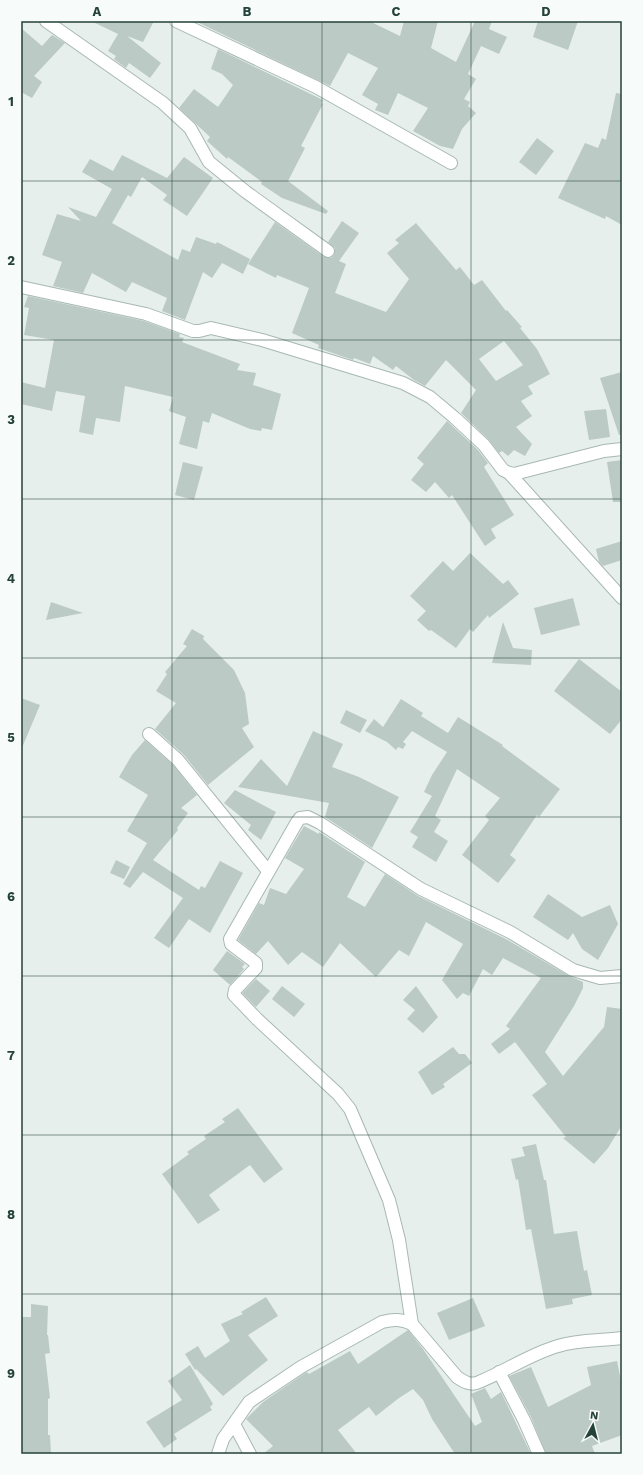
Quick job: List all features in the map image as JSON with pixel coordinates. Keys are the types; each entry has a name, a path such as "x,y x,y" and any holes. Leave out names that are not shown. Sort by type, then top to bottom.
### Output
{"street":[{"path":"46,21 163,103 190,128 209,162 246,192 328,251"},
{"path":"176,21 316,87 451,163"},
{"path":"21,287 146,314 193,331 211,328 262,340 403,383 430,397 455,418 484,445 503,470 509,473 514,474 604,451 622,448"},
{"path":"509,473 622,598"},
{"path":"149,734 178,760 268,871"},
{"path":"412,1324 399,1240 389,1200 350,1109 338,1094 256,1019 234,995 235,990 253,971 256,963 231,944 230,939 297,822 300,818 308,817 320,823 421,889 510,932 573,970 600,978 622,976"},
{"path":"218,1454 223,1439 249,1402 308,1363 382,1322 394,1319 403,1320 412,1324 457,1377 465,1383 478,1383 526,1358 558,1345 586,1339 622,1338"},
{"path":"499,1372 524,1420 539,1454"},
{"path":"234,1424 250,1454"}],"building":[{"path":"91,21 154,21 143,42 127,36 161,63 150,78 129,63 126,68 114,59 116,56 108,51 118,34"},
{"path":"195,21 369,21 400,36 404,21 438,21 431,48 456,62 475,21 492,21 489,29 507,37 499,54 481,46 468,74 476,79 464,99 470,102 468,106 476,113 462,129 453,149 440,146 413,131 428,108 398,93 388,115 375,110 378,104 362,95 378,68 348,53 330,86"},
{"path":"538,21 578,21 568,50 533,37"},
{"path":"21,28 42,46 52,35 65,43 34,76 42,82 32,98 21,92"},
{"path":"218,49 323,100 321,103 323,104 301,146 305,148 288,181 328,211 326,214 282,198 261,184 262,182 228,157 227,159 207,141 210,137 179,108 194,89 218,107 233,85 222,74 211,69"},
{"path":"616,93 622,94 622,225 606,216 605,219 558,198 585,143 598,148 602,138 606,140"},
{"path":"537,138 554,151 536,175 519,162"},
{"path":"122,155 167,178 184,157 213,178 187,216 163,200 167,195 142,177 131,197 128,195 112,223 178,260 182,249 190,252 196,237 216,244 217,242 250,259 243,274 222,263 212,278 203,272 185,320 162,311 167,298 132,282 126,292 92,273 83,293 53,286 62,262 42,255 57,214 81,221 68,207 96,217 112,189 82,172 90,159 113,171"},
{"path":"342,221 359,233 339,261 346,264 335,293 386,312 409,279 387,253 399,243 395,240 416,223 456,270 460,267 474,285 482,280 506,311 507,310 522,327 520,328 537,349 550,374 528,386 533,394 521,401 532,416 516,427 532,444 525,456 514,450 508,456 502,451 499,453 489,440 461,413 476,390 446,360 425,386 414,380 396,366 393,370 373,356 370,364 354,358 353,360 318,348 319,345 292,333 309,288 277,275 276,278 248,264 275,222 324,257 331,258 334,255 335,248 328,242","holes":["504,341 523,365 496,381 479,359"]},
{"path":"28,296 144,321 180,334 179,337 184,338 182,342 240,364 237,370 256,373 253,385 281,394 272,430 262,428 261,431 250,429 212,413 209,423 203,421 197,449 179,444 186,417 169,411 173,397 125,386 120,422 96,418 93,435 79,432 85,396 56,391 52,411 21,404 21,382 45,388 54,340 24,335 29,308 24,307"},
{"path":"622,372 622,435 619,435 600,378"},
{"path":"606,409 610,437 589,440 584,411"},
{"path":"447,421 478,450 488,463 484,467 514,515 491,529 496,538 485,546 452,495 449,498 435,482 426,492 411,480 424,464 417,458"},
{"path":"622,460 622,502 613,502 607,462"},
{"path":"183,462 203,467 194,500 175,495"},
{"path":"622,541 622,560 603,566 599,562 596,549"},
{"path":"470,553 503,584 508,580 519,594 489,618 488,615 473,632 470,629 456,648 431,630 429,631 417,620 426,611 410,596 443,561 453,571"},
{"path":"573,598 580,625 541,635 534,608"},
{"path":"51,602 83,613 46,620"},
{"path":"503,622 513,648 532,650 531,665 492,663"},
{"path":"192,629 204,636 203,639 234,670 245,693 249,724 242,728 254,747 208,785 184,755 155,729 176,703 156,691 167,674 165,672 187,646 183,644"},
{"path":"579,659 622,692 622,719 610,734 554,691"},
{"path":"21,698 40,705 21,750"},
{"path":"401,699 423,713 421,716 448,733 458,717 503,745 502,746 560,789 539,817 537,815 510,855 516,860 498,883 462,855 489,820 485,816 500,798 457,769 435,816 441,820 434,832 448,841 436,862 412,847 418,837 410,832 432,796 424,792 432,775 447,752 412,731 403,742 406,744 403,749 398,747 396,750 387,742 365,731 374,719 383,727"},
{"path":"346,710 367,720 360,733 340,723"},
{"path":"313,731 343,744 332,767 359,777 399,797 372,848 325,817 329,803 238,787 261,759 287,786"},
{"path":"145,740 173,765 197,795 181,808 188,813 177,828 178,830 153,860 199,890 201,886 205,888 220,861 243,873 210,933 189,919 169,948 154,938 183,898 143,872 130,888 123,884 147,843 127,831 148,795 119,777 132,755"},
{"path":"235,790 276,812 261,840 248,830 251,825 224,803"},
{"path":"304,826 319,834 319,832 365,862 347,897 365,907 385,874 418,896 506,939 569,976 583,982 583,988 574,1006 545,1052 563,1076 604,1027 607,1007 622,1009 622,1125 608,1148 594,1164 563,1138 566,1137 532,1095 547,1084 515,1042 499,1054 491,1044 510,1029 506,1026 541,978 503,958 492,975 483,969 469,996 463,993 457,999 442,980 463,944 426,922 409,956 399,950 376,977 340,943 323,967 302,952 288,965 268,941 256,954 238,940 259,903 264,905 270,888 286,894 304,869 285,858"},
{"path":"116,860 130,867 124,879 110,873"},
{"path":"548,894 582,917 610,905 618,924 598,960 582,949 573,933 568,940 533,917"},
{"path":"227,951 245,964 242,967 244,969 230,985 213,970"},
{"path":"256,979 270,991 256,1007 242,993"},
{"path":"282,986 305,1004 294,1017 272,999"},
{"path":"416,986 438,1017 423,1033 407,1019 415,1010 403,1000"},
{"path":"453,1047 459,1054 465,1054 472,1063 443,1084 445,1087 432,1095 418,1072"},
{"path":"238,1108 283,1169 264,1183 250,1165 209,1195 220,1210 198,1224 162,1174 189,1154 187,1152 206,1139 204,1136 225,1122 222,1119"},
{"path":"536,1144 544,1180 546,1180 554,1234 577,1231 584,1271 587,1270 592,1295 572,1299 573,1304 546,1309 531,1229 526,1230 518,1179 516,1180 511,1159 525,1156 522,1147"},
{"path":"266,1297 278,1316 248,1335 268,1360 223,1396 196,1369 195,1370 185,1354 198,1346 205,1358 230,1341 221,1324 243,1314 241,1312"},
{"path":"473,1298 485,1326 449,1340 437,1313"},
{"path":"31,1304 48,1306 47,1335 50,1353 45,1354 50,1398 48,1399 48,1435 50,1435 51,1454 21,1454 21,1317 31,1317"},
{"path":"408,1330 423,1349 475,1426 482,1422 471,1394 485,1388 491,1399 501,1392 531,1454 455,1454 432,1419 423,1400 413,1389 376,1416 369,1407 338,1430 357,1454 263,1454 273,1446 246,1419 263,1402 305,1373 307,1372 309,1374 350,1351 358,1364"},
{"path":"617,1361 622,1386 622,1435 592,1446 595,1454 546,1454 531,1417 509,1376 531,1367 548,1407 591,1385 587,1367"},
{"path":"190,1365 213,1404 210,1407 212,1410 174,1434 177,1439 164,1448 146,1422 182,1400 168,1381"}]}
